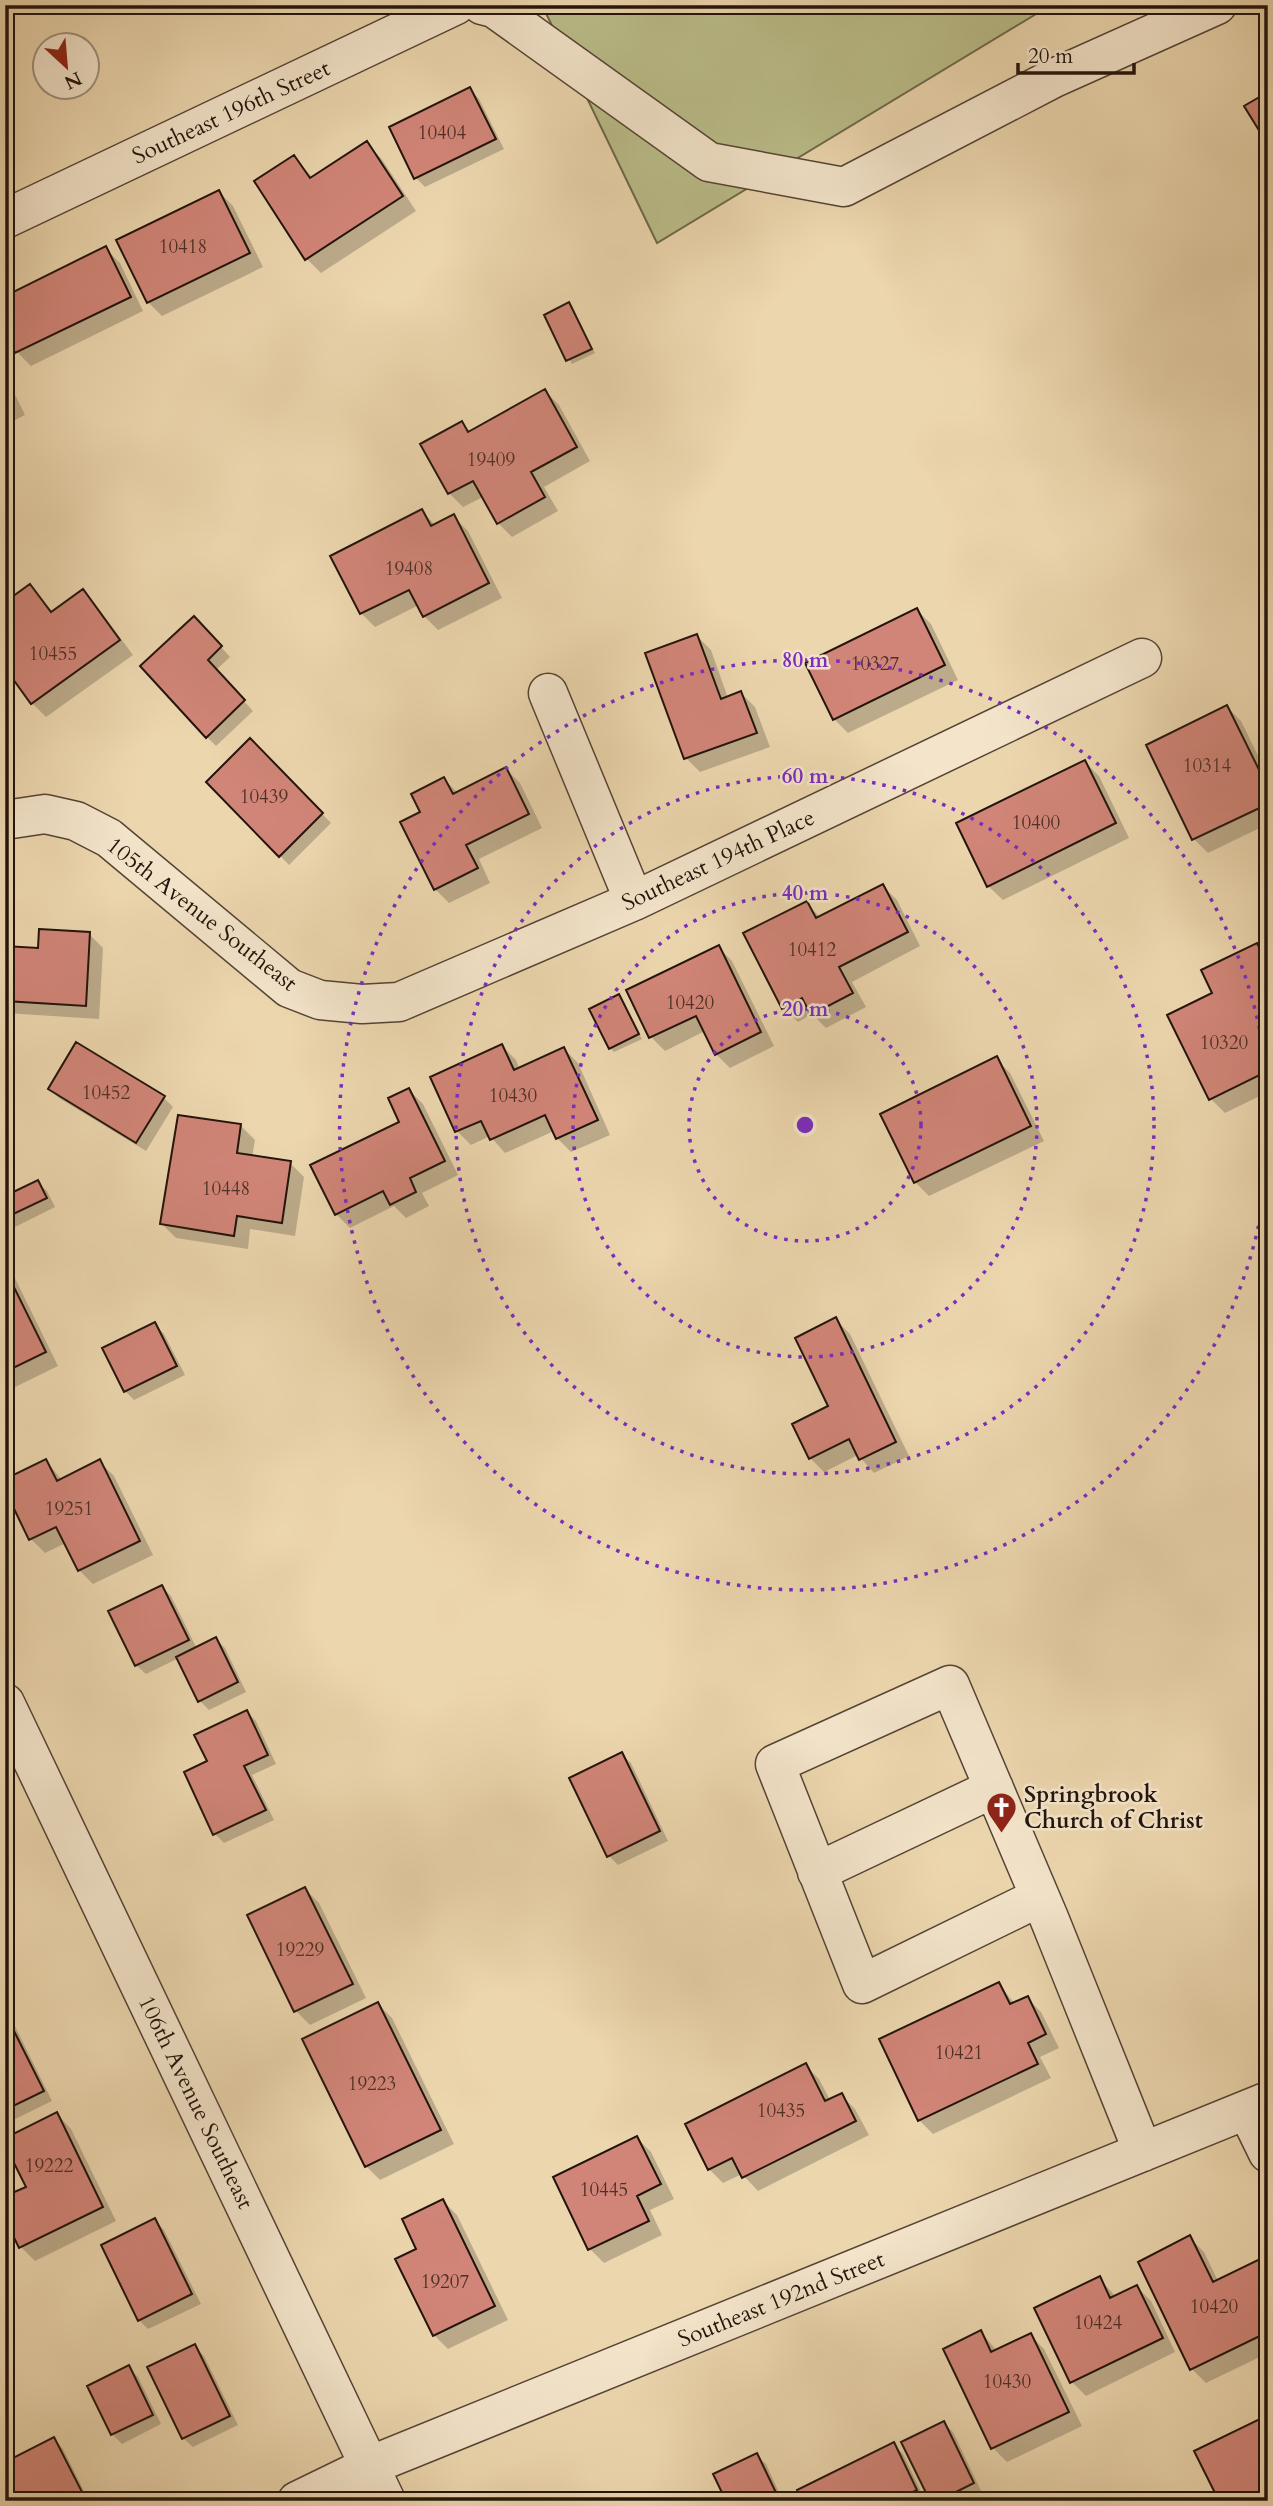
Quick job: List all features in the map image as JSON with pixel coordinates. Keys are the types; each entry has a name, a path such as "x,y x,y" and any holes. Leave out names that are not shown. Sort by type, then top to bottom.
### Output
{"street":[{"name":"Southeast 196th Street","path":"5,219 456,5"},
{"path":"482,5 494,8 709,162 844,187 1054,78 1217,5"},
{"name":"Southeast 194th Place","path":"362,1004 399,1002 634,901 1142,658"},
{"path":"548,693 634,901"},
{"name":"105th Avenue Southeast","path":"5,820 45,814 76,821 109,838 289,988 320,1000 362,1004"},
{"path":"1040,1897 862,1984 775,1764 950,1685 1040,1897 1143,2152"},
{"name":"106th Avenue Southeast","path":"5,1703 386,2501"},
{"path":"817,1872 994,1788"},
{"path":"1258,2105 1268,2153"},
{"name":"Southeast 192nd Street","path":"297,2501 369,2466 1258,2105"}],"green space":[{"path":"542,5 1051,5 657,243"}],"building":[{"path":"470,87 496,139 414,179 389,127"},
{"path":"1268,92 1268,145 1244,106"},
{"path":"367,141 403,196 305,260 254,181 294,155 310,178"},
{"path":"219,190 250,253 147,303 116,240"},
{"path":"106,246 131,297 15,353 5,333 5,296"},
{"path":"569,302 592,349 566,361 544,315"},
{"path":"545,389 577,447 531,472 545,497 497,524 473,481 448,494 420,444 462,421 468,432"},
{"path":"422,509 431,526 454,514 489,583 423,617 409,590 360,614 330,556"},
{"path":"30,584 51,612 83,589 120,640 31,704 5,668 5,602"},
{"path":"917,608 945,665 833,720 805,663"},
{"path":"194,616 222,646 208,660 245,700 206,738 140,666"},
{"path":"697,634 721,699 741,691 757,733 684,759 645,653"},
{"path":"1227,705 1268,788 1268,804 1192,840 1146,745"},
{"path":"250,738 323,813 279,857 206,782"},
{"path":"1085,760 1116,823 987,887 956,823"},
{"path":"506,767 529,814 466,845 478,868 434,890 400,822 420,812 411,794 444,777 453,794"},
{"path":"883,884 908,932 839,967 853,993 811,1015 802,998 782,1009 743,933 807,901 816,918"},
{"path":"39,929 90,932 86,1006 5,1001 5,946 38,948"},
{"path":"1257,943 1268,966 1268,1071 1209,1100 1167,1015 1212,993 1201,970"},
{"path":"719,945 761,1032 715,1055 696,1016 649,1038 626,990"},
{"path":"619,994 639,1034 609,1049 589,1009"},
{"path":"76,1042 165,1096 136,1143 48,1089"},
{"path":"502,1044 514,1070 564,1047 598,1120 556,1139 545,1115 490,1140 481,1121 455,1132 430,1077"},
{"path":"997,1056 1031,1126 914,1183 880,1114"},
{"path":"409,1088 445,1161 410,1178 416,1192 390,1205 383,1191 335,1215 310,1165 399,1122 388,1098"},
{"path":"178,1115 241,1124 237,1153 291,1161 282,1223 237,1216 234,1236 160,1224"},
{"path":"38,1180 47,1198 5,1218 5,1196"},
{"path":"5,1269 46,1352 5,1372"},
{"path":"836,1317 896,1442 859,1460 849,1439 809,1459 792,1424 828,1406 795,1338"},
{"path":"155,1322 177,1366 124,1392 102,1348"},
{"path":"46,1459 57,1481 100,1459 140,1541 78,1571 56,1527 29,1540 5,1490 5,1479"},
{"path":"162,1585 189,1640 135,1666 108,1611"},
{"path":"216,1637 238,1682 198,1702 176,1657"},
{"path":"247,1710 268,1755 244,1766 266,1810 213,1835 184,1772 207,1761 194,1735"},
{"path":"622,1752 660,1831 607,1857 569,1778"},
{"path":"305,1887 353,1984 294,2012 247,1915"},
{"path":"999,1982 1010,2004 1028,1996 1046,2034 1028,2043 1038,2064 918,2121 879,2039"},
{"path":"378,2002 441,2130 365,2167 302,2039"},
{"path":"5,2013 44,2091 5,2110"},
{"path":"806,2063 825,2101 842,2093 856,2121 742,2178 732,2158 708,2170 685,2124"},
{"path":"57,2112 103,2207 19,2248 5,2219 5,2196 26,2187 5,2145 5,2138"},
{"path":"637,2136 661,2184 637,2196 649,2221 588,2250 553,2177"},
{"path":"443,2199 495,2306 433,2336 395,2259 416,2249 402,2219"},
{"path":"155,2218 192,2294 138,2321 101,2245"},
{"path":"1190,2235 1213,2282 1260,2259 1268,2275 1268,2332 1190,2370 1138,2262"},
{"path":"1100,2276 1110,2298 1137,2285 1163,2338 1070,2383 1034,2308"},
{"path":"981,2330 991,2352 1031,2333 1069,2412 991,2449 943,2349"},
{"path":"195,2344 230,2416 182,2439 147,2367"},
{"path":"129,2365 153,2415 111,2435 87,2386"},
{"path":"1268,2415 1268,2495 1256,2501 1219,2501 1194,2451"},
{"path":"944,2421 974,2483 938,2501 930,2501 901,2442"},
{"path":"54,2437 82,2492 64,2501 5,2501 5,2462"},
{"path":"894,2442 917,2490 895,2501 802,2501 797,2490"},
{"path":"757,2453 780,2501 726,2501 713,2474"}],"place":[{"name":"Springbrook Church of Christ","path":"1001,1834"}]}
